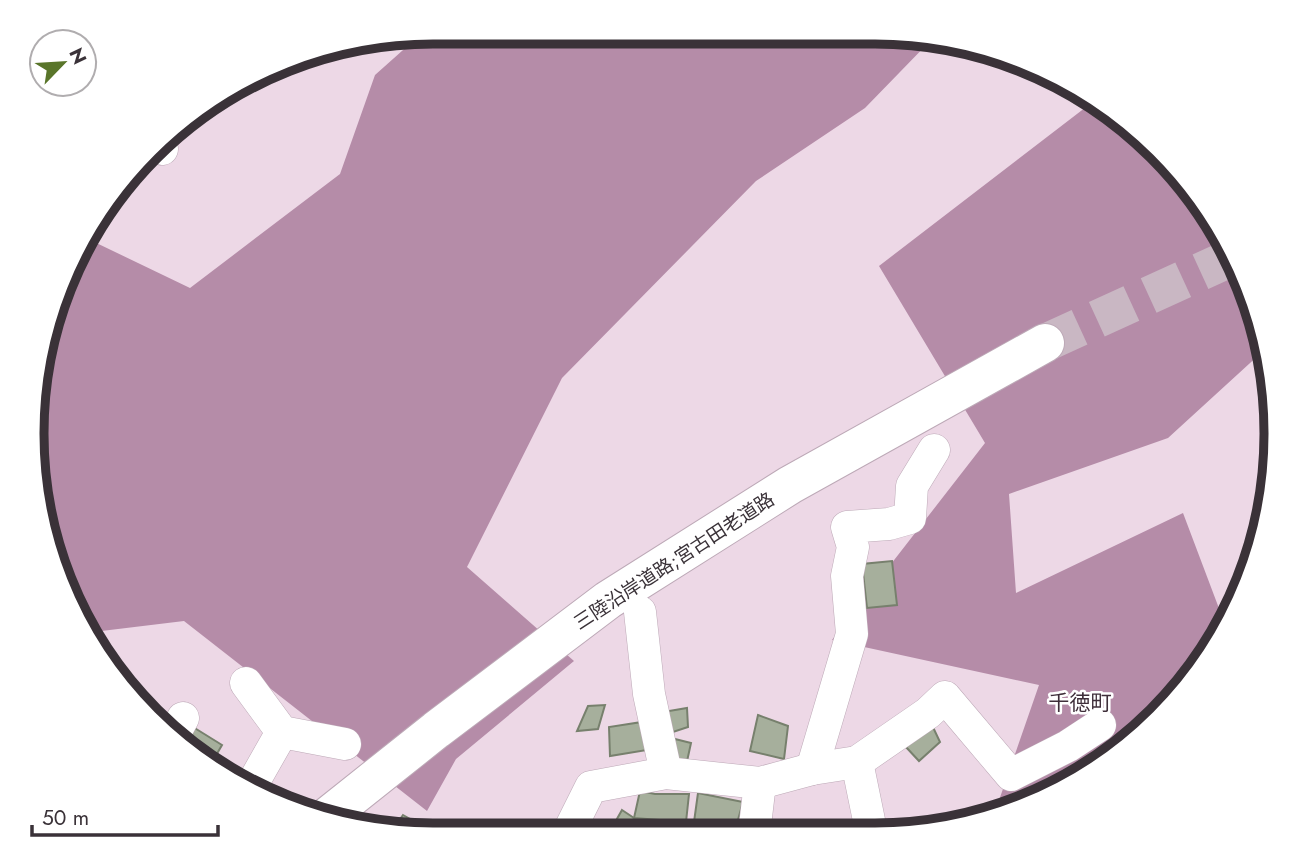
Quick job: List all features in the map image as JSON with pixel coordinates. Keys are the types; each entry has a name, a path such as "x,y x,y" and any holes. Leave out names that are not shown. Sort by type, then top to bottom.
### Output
{"highway":[{"name":"三陸沿岸道路;宮古田老道路","path":"335,810 608,600 790,485 1045,343"}],"street":[{"path":"812,769 852,634 846,576 853,547 847,527 889,524 910,518 912,486 934,450"},
{"path":"640,612 649,694 666,773"},
{"path":"246,682 282,732 345,744"},
{"path":"573,823 591,787 666,773 760,783 812,769 857,762 929,713 945,697 1011,775 1068,746 1100,725"},
{"path":"255,780 282,732"},
{"path":"857,762 870,823"},
{"path":"755,823 760,783"}],"shaded area":[{"path":"874,44 924,47 865,108 756,181 562,378 467,567 574,661 456,759 427,811 184,621 98,631 64,559 51,510 45,459 45,408 49,367 64,307 94,242 190,288 340,174 375,75 409,45"},
{"path":"1087,106 1112,124 1150,158 1199,217 1235,284 1257,357 1168,438 1009,494 1016,593 1183,513 1221,612 1184,671 1131,727 1091,758 1069,771 1024,794 998,804 1039,685 832,640 985,443 879,266"}],"building":[{"path":"892,561 897,605 867,608 862,564"},
{"path":"605,705 598,729 577,731 588,706"},
{"path":"687,708 688,727 667,734 663,712"},
{"path":"758,715 788,726 784,759 750,751"},
{"path":"642,722 647,750 610,756 609,727"},
{"path":"931,723 940,742 919,761 905,746"},
{"path":"193,727 222,745 215,757 188,736"},
{"path":"675,739 691,743 686,766 670,763"},
{"path":"640,791 689,794 686,822 634,818"},
{"path":"698,793 743,802 737,823 694,822"},
{"path":"622,810 634,818 631,823 615,823"},
{"path":"403,815 416,822 408,822 399,821"}],"tunnel":[{"path":"1045,343 1224,261"}],"district":[{"name":"千徳町","path":"1080,703"}]}
